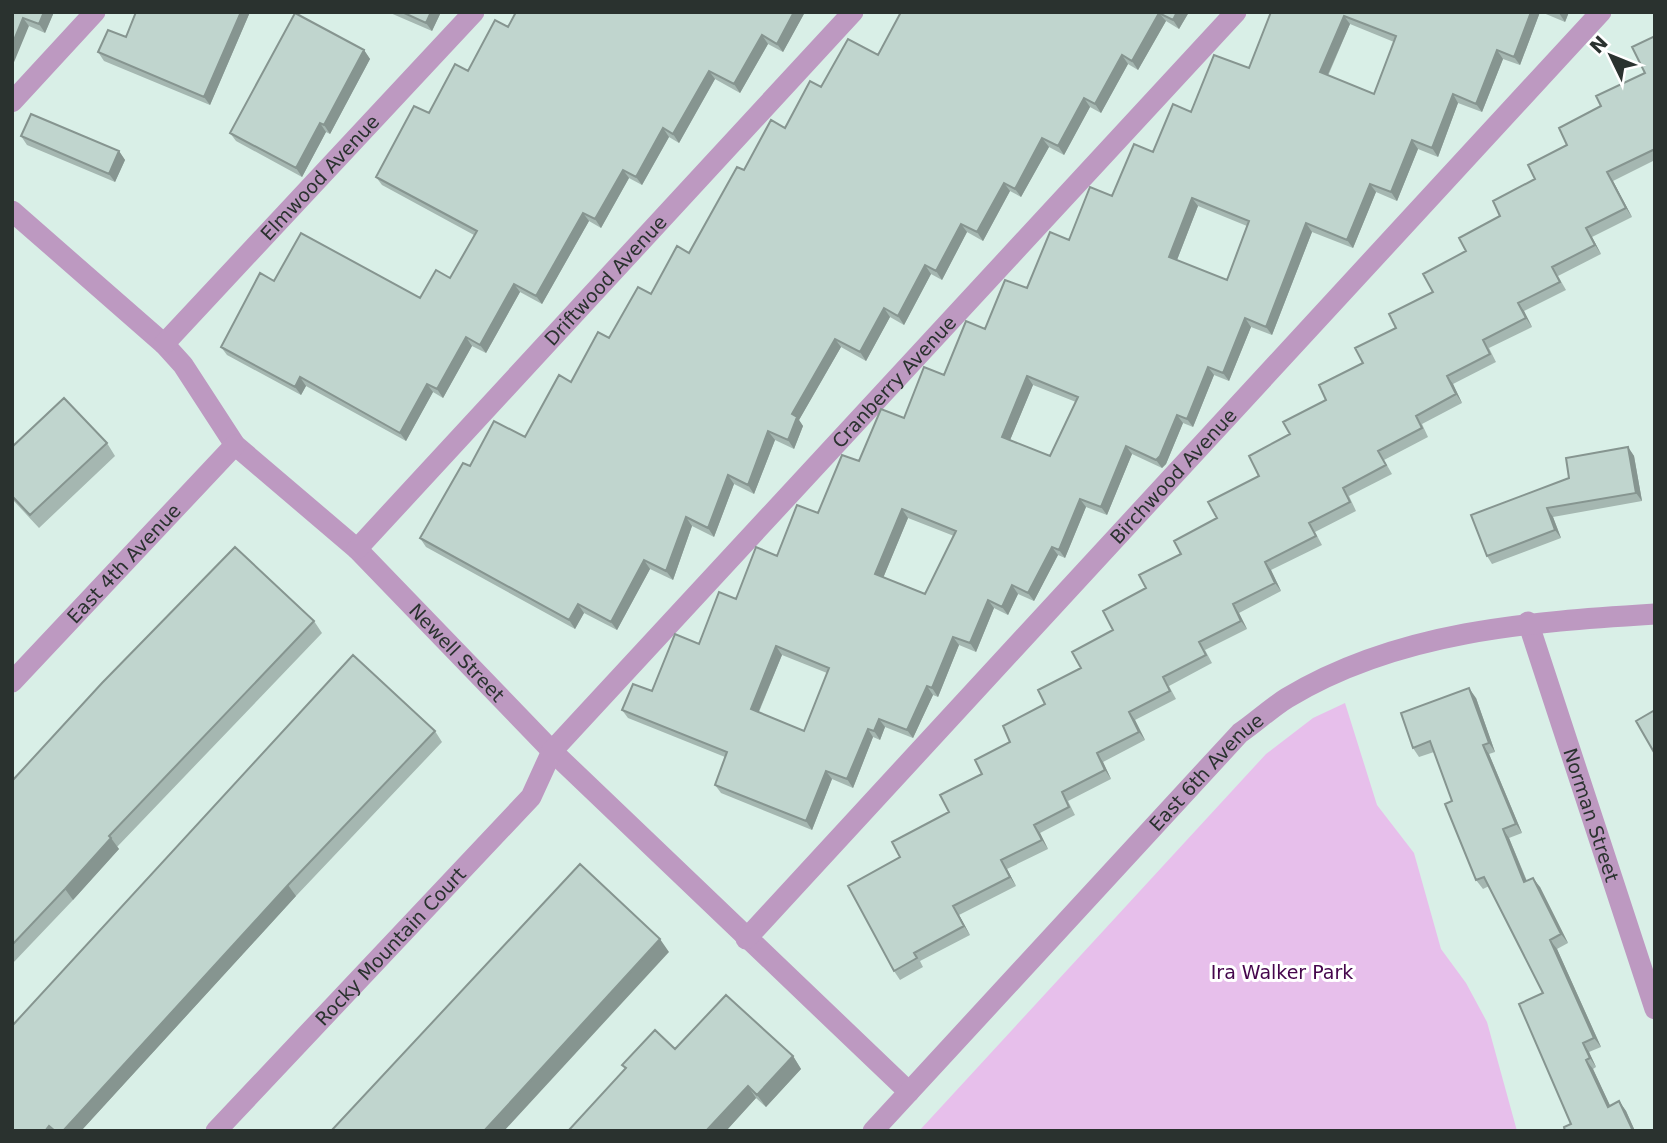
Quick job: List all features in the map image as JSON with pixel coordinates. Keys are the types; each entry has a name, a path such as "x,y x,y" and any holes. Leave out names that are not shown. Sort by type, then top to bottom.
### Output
{"street":[{"path":"12,102 95,12"},
{"name":"Elmwood Avenue","path":"164,344 474,12"},
{"name":"Driftwood Avenue","path":"357,549 853,12"},
{"name":"Cranberry Avenue","path":"552,751 1236,12"},
{"name":"Birchwood Avenue","path":"746,939 1601,12"},
{"name":"Newell Street","path":"12,211 164,344 183,365 235,445 357,549 552,751 909,1092"},
{"name":"East 4th Avenue","path":"12,682 235,445"},
{"name":"East 6th Avenue","path":"873,1131 1240,733 1277,705 1345,669 1422,642 1528,622 1655,614"},
{"name":"Norman Street","path":"1528,622 1655,1009"},
{"name":"Rocky Mountain Court","path":"216,1131 531,797 552,751"}],"green space":[{"name":"Ira Walker Park","path":"1345,703 1377,805 1414,853 1441,949 1466,983 1487,1022 1517,1131 919,1131 1266,754 1313,718"}],"building":[{"path":"12,12 44,12 39,24 23,18 12,45"},
{"path":"136,12 241,12 204,97 98,52 108,30 126,37"},
{"path":"402,12 431,12 426,23"},
{"path":"516,12 794,12 777,44 762,35 734,84 709,71 673,134 663,128 636,177 623,170 595,219 583,213 536,296 514,284 480,345 466,337 437,389 427,384 400,433 300,377 295,387 221,347 260,273 274,281 301,233 420,298 436,270 450,278 477,231 376,177 414,106 429,113 455,64 468,71 495,20 508,27"},
{"path":"901,12 1177,12 1173,20 1159,13 1132,61 1122,55 1095,104 1084,98 1058,146 1042,138 1015,189 1004,183 977,232 961,224 936,271 925,265 898,316 884,308 860,352 835,339 792,414 797,417 788,440 768,431 748,485 728,475 708,528 686,517 666,571 644,560 611,622 578,604 569,620 420,538 463,463 470,466 494,421 525,437 559,375 571,382 598,332 609,338 638,287 651,294 677,246 689,253 737,167 744,170 771,120 785,128 810,81 821,87 848,39 878,55"},
{"path":"1271,12 1531,12 1514,57 1497,50 1476,104 1453,94 1432,148 1412,140 1391,192 1370,184 1347,240 1306,223 1266,327 1245,318 1223,373 1208,367 1187,419 1177,415 1160,456 1156,460 1126,446 1101,507 1080,499 1059,550 1052,547 1028,593 1012,585 1002,607 988,600 970,643 953,637 932,688 927,686 907,730 879,719 874,731 868,729 847,779 826,771 806,821 715,785 727,752 622,710 633,684 652,691 675,634 699,644 719,592 736,599 756,547 777,556 797,505 818,513 842,455 859,461 881,409 904,418 924,367 944,375 966,321 985,329 1005,280 1027,288 1050,232 1069,240 1090,187 1112,196 1134,144 1153,152 1173,104 1191,112 1214,55 1249,68","holes":["1344,16 1396,36 1374,94 1320,72","1192,198 1249,221 1227,280 1169,257","1027,376 1078,397 1050,456 1002,437","902,509 956,531 925,594 875,574","776,646 829,668 804,731 751,709"]},
{"path":"295,13 364,50 324,125 320,123 296,168 230,133"},
{"path":"1655,36 1655,149 1607,172 1626,208 1586,228 1595,245 1552,267 1560,282 1518,303 1526,318 1483,340 1490,354 1447,376 1456,394 1416,416 1422,428 1378,451 1386,465 1343,488 1350,502 1309,523 1316,536 1265,562 1275,583 1233,604 1241,621 1199,642 1206,655 1163,677 1170,691 1129,712 1139,732 1097,753 1105,770 1062,792 1069,807 1034,825 1042,840 1001,860 1010,877 953,906 964,926 914,953 917,958 894,971 848,886 900,857 892,842 949,812 940,795 982,774 975,760 1010,742 1003,726 1045,704 1038,690 1081,668 1072,652 1113,630 1103,611 1146,588 1139,575 1181,554 1174,541 1217,518 1208,502 1259,476 1249,456 1290,434 1283,422 1326,400 1319,385 1363,363 1355,348 1396,328 1389,314 1433,292 1423,274 1466,251 1459,238 1500,216 1493,201 1535,179 1528,165 1567,145 1559,128 1601,106 1596,96 1645,73 1632,47"},
{"path":"31,114 119,151 109,174 21,136"},
{"path":"64,398 107,443 30,515 12,496 12,447"},
{"path":"1628,447 1636,493 1547,508 1555,530 1487,556 1471,515 1569,478 1566,458"},
{"path":"235,547 314,621 109,836 111,838 12,945 12,781 102,683"},
{"path":"353,655 435,731 288,885 63,1131 55,1131 49,1126 45,1131 12,1131 12,1026"},
{"path":"1469,688 1489,743 1483,745 1516,824 1503,829 1524,882 1533,878 1561,934 1550,940 1594,1038 1583,1043 1590,1058 1586,1060 1608,1107 1619,1101 1633,1131 1565,1131 1564,1127 1571,1124 1519,1004 1543,993 1484,877 1476,880 1445,804 1452,801 1430,741 1413,748 1401,713"},
{"path":"1655,710 1655,754 1636,721"},
{"path":"580,864 660,939 484,1131 331,1131"},
{"path":"726,995 793,1056 757,1095 748,1086 706,1131 568,1131 626,1068 622,1065 655,1030 675,1049"}]}
